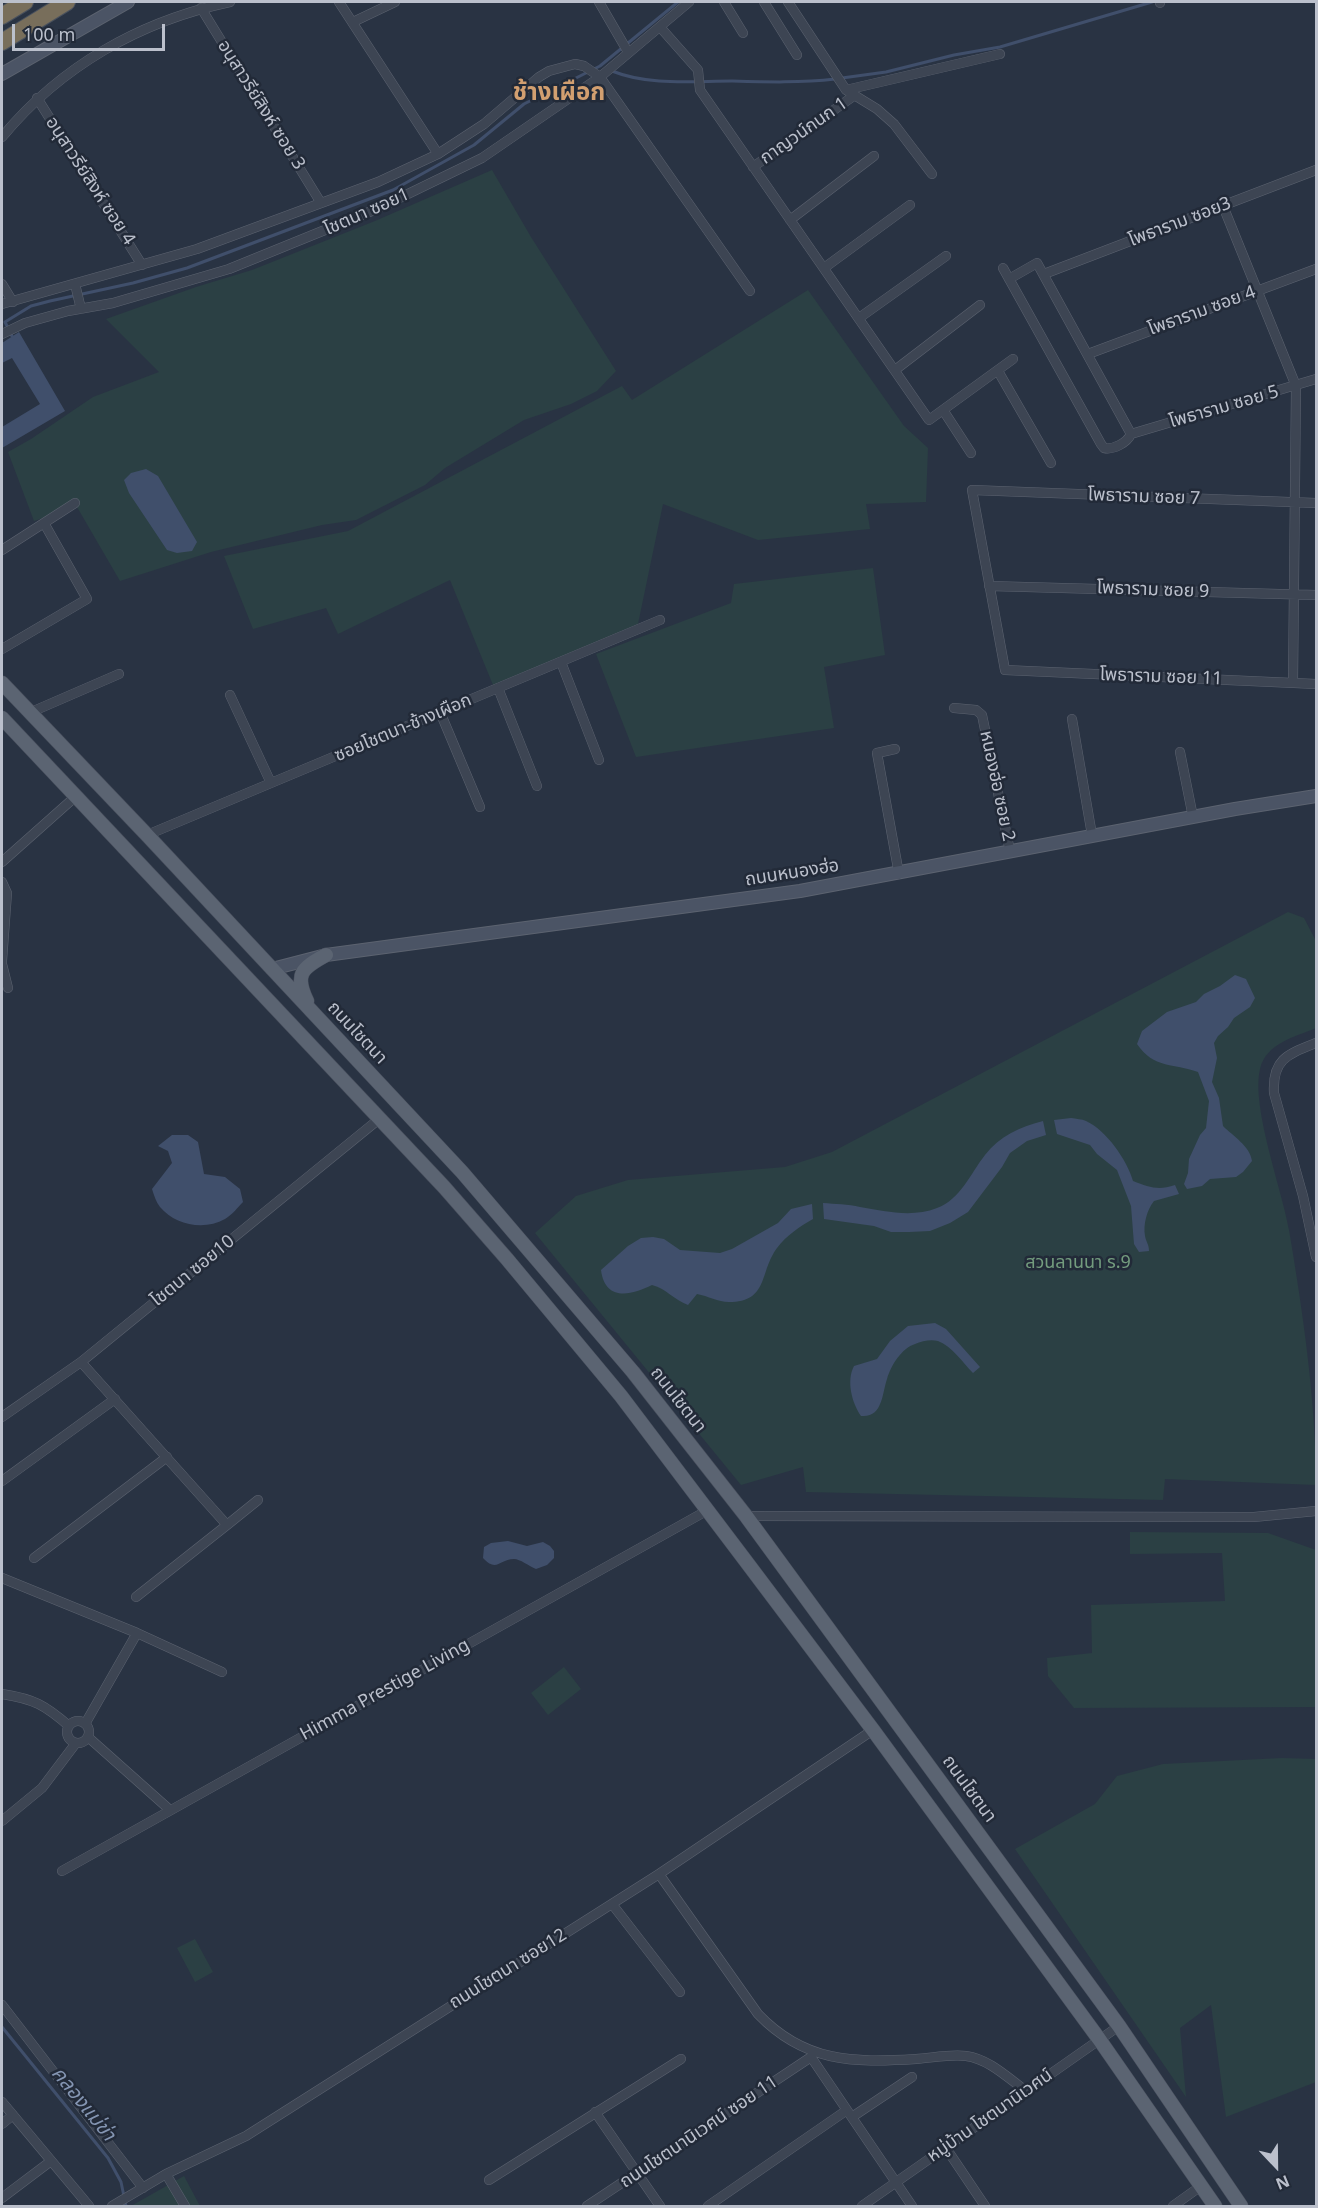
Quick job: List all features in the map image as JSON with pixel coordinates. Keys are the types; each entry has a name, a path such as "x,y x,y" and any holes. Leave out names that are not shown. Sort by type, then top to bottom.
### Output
{"highway":[{"path":"2,16 25,2"},
{"path":"2,42 67,2"}],"main road":[{"path":"2,74 128,2"},
{"name":"ถนนโชตนา","path":"2,683 462,1172 633,1372 746,1516 1119,2026 1241,2206"},
{"path":"2,718 444,1187 587,1354 708,1510 873,1730 1099,2039 1215,2206"},
{"name":"ถนนหนองฮ่อ","path":"272,969 326,955 800,891 1317,796"},
{"path":"311,1010 301,989 300,976 306,966 326,955"},
{"path":"254,986 272,969"},
{"path":"444,1187 462,1172"}],"street":[{"path":"2,137 58,79 122,40 166,20 201,8 230,2"},
{"path":"339,2 438,154"},
{"path":"353,22 395,2"},
{"path":"599,2 628,52"},
{"name":"โชตนา ซอย1","path":"2,334 25,323 113,303 229,269 379,208 482,159 600,76 689,2"},
{"path":"724,2 743,33"},
{"path":"764,2 797,55"},
{"path":"788,2 835,75 850,92 877,109 894,124 932,174"},
{"name":"อนุสาวรีย์สิงห์ ซอย 3","path":"201,8 321,202"},
{"path":"660,27 698,70 700,90 929,420 1013,359"},
{"path":"850,92 1000,54"},
{"path":"2,304 197,249 378,182 438,154 484,124 538,77 549,71 575,64 584,66 600,76 750,291"},
{"name":"กาญวน์กนก 1","path":"753,167 850,92"},
{"name":"อนุสาวรีย์สิงห์ ซอย 4","path":"37,99 142,265"},
{"path":"790,219 874,156"},
{"name":"โพธาราม ซอย3","path":"1044,274 1317,170"},
{"path":"824,268 910,205"},
{"path":"1223,206 1296,386 1293,683"},
{"path":"859,318 946,256"},
{"path":"1003,267 1009,279 1037,263 1131,434"},
{"name":"โพธาราม ซอย 4","path":"1088,354 1317,268"},
{"name":"โพธาราม ซอย 5","path":"1009,279 1101,444 1107,449 1128,440 1131,434 1317,380"},
{"path":"2,284 13,302"},
{"path":"75,284 81,309"},
{"path":"895,370 980,306"},
{"path":"998,370 1051,463"},
{"path":"942,410 971,453"},
{"name":"โพธาราม ซอย 7","path":"989,586 972,490 1317,503"},
{"path":"2,550 75,503"},
{"path":"2,649 87,599 44,523"},
{"name":"โพธาราม ซอย 9","path":"989,586 1317,595"},
{"name":"โพธาราม ซอย 11","path":"989,586 1005,670 1317,684"},
{"name":"ซอยโชตนา-ช้างเผือก","path":"147,835 660,620"},
{"path":"561,662 599,760"},
{"path":"29,713 118,674"},
{"path":"498,688 537,786"},
{"path":"230,695 271,783"},
{"name":"หนองฮ่อ ซอย 2","path":"954,708 976,710 982,715 1010,851"},
{"path":"440,712 480,807"},
{"path":"1072,719 1092,836"},
{"path":"895,749 877,753 899,874"},
{"path":"1180,752 1193,817"},
{"path":"2,862 75,797"},
{"path":"2,882 7,893 2,963 8,988"},
{"path":"1317,1043 1282,1060 1273,1075 1274,1093 1303,1196 1317,1257"},
{"name":"โชตนา ซอย10","path":"2,1418 81,1362 379,1119"},
{"path":"81,1362 227,1525"},
{"path":"2,1481 115,1399"},
{"path":"34,1558 167,1457"},
{"path":"136,1597 258,1500"},
{"name":"Himma Prestige Living","path":"62,1871 708,1510"},
{"path":"746,1516 1254,1517 1317,1510"},
{"path":"2,1578 136,1633 222,1672"},
{"path":"86,1724 136,1633"},
{"path":"2,1694 27,1698 48,1708 69,1726"},
{"path":"69,1726 75,1722 86,1724"},
{"path":"2,1821 42,1788 76,1743 83,1742 88,1737 89,1730 86,1724"},
{"path":"69,1726 68,1736 76,1743"},
{"name":"ถนนโชตนา ซอย12","path":"115,2205 166,2174 246,2136 659,1874 873,1730"},
{"path":"88,1737 170,1810"},
{"path":"659,1874 758,2014 772,2029 792,2043 813,2052 837,2058 864,2060 967,2056 984,2062 1026,2091"},
{"path":"612,1904 680,1992"},
{"path":"2,2006 143,2188"},
{"name":"หมู่บ้าน โชตนานิเวศน์","path":"862,2206 1119,2026"},
{"name":"ถนนโชตนานิเวศน์ ซอย 11","path":"587,2206 811,2057 849,2113"},
{"path":"489,2180 681,2059"},
{"path":"708,2206 849,2113 912,2077"},
{"path":"2,2102 89,2206"},
{"path":"595,2112 660,2206"},
{"path":"849,2113 912,2206"},
{"path":"2,2124 13,2115"},
{"path":"946,2148 985,2206"},
{"path":"2,2198 51,2161"},
{"path":"166,2174 185,2206"},
{"path":"1173,2206 1201,2186"}],"green space":[{"path":"492,170 531,237 616,371 597,391 571,404 524,420 445,468 425,485 356,520 322,525 211,552 120,581 77,507 34,521 8,452 93,397 159,372 106,319 252,270 375,221"},
{"path":"808,290 904,426 928,448 926,502 866,504 870,529 758,540 663,504 638,624 493,685 450,580 338,634 326,608 253,629 224,556 348,531 622,386 632,400"},
{"path":"873,568 885,655 824,667 834,728 636,757 596,654 731,603 734,584"},
{"name":"สวนลานนา ร.9","path":"1288,912 1304,918 1316,941 1316,1028 1282,1042 1268,1053 1260,1069 1258,1085 1263,1126 1289,1230 1299,1293 1314,1421 1316,1485 1165,1479 1163,1500 806,1492 803,1467 741,1485 535,1233 576,1196 628,1180 785,1167 832,1152"},
{"path":"1130,1532 1268,1533 1316,1550 1316,1707 1074,1708 1048,1676 1047,1658 1092,1653 1091,1605 1225,1601 1222,1553 1130,1554"},
{"path":"564,1667 581,1689 548,1715 531,1693"},
{"path":"1282,1758 1316,1759 1316,2082 1226,2117 1211,2005 1180,2028 1186,2097 1015,1849 1095,1804 1117,1776 1163,1764"},
{"path":"195,1939 213,1972 195,1982 177,1948"},
{"path":"184,2176 200,2206 131,2206"}],"water":[{"path":"19,332 65,411 2,448 2,427 40,404 12,358 2,363 2,343"},
{"path":"146,469 158,476 197,542 192,551 177,553 167,550 129,493 124,480 131,473"},
{"path":"1235,975 1246,979 1255,998 1250,1007 1234,1018 1214,1043 1217,1058 1212,1082 1219,1098 1223,1126 1245,1146 1252,1161 1236,1177 1210,1179 1202,1186 1187,1189 1184,1184 1189,1159 1200,1135 1206,1128 1209,1101 1198,1072 1164,1064 1150,1058 1137,1044 1142,1031 1167,1012 1196,1002 1204,994"},
{"path":"1081,1119 1094,1125 1108,1138 1121,1155 1133,1181 1154,1188 1175,1185 1179,1194 1154,1201 1148,1213 1145,1222 1145,1238 1149,1251 1139,1252 1134,1244 1131,1206 1117,1170 1097,1154 1090,1145 1057,1134 1054,1120"},
{"path":"1043,1121 1046,1135 1027,1141 1010,1153 968,1212 950,1223 930,1231 891,1232 874,1226 824,1219 823,1203 898,1213 918,1213 937,1208 953,1199 985,1155 1004,1137 1018,1129"},
{"path":"172,1135 188,1135 198,1142 204,1174 225,1177 240,1189 243,1202 228,1217 208,1225 190,1224 174,1218 159,1205 152,1189 172,1163 168,1151 158,1146"},
{"path":"812,1204 813,1219 781,1243 771,1257 757,1291 742,1301 725,1302 697,1294 688,1305 652,1285 635,1292 620,1293 613,1291 603,1280 601,1270 628,1246 641,1238 664,1239 680,1250 720,1253 732,1249 778,1223 791,1209"},
{"path":"935,1323 946,1329 980,1367 973,1373 953,1351 938,1341 932,1340 910,1346 894,1363 878,1409 868,1416 861,1416 855,1405 850,1385 854,1366 877,1359 890,1341 908,1326"},
{"path":"508,1541 527,1546 543,1542 554,1551 554,1558 547,1565 536,1569 516,1559 495,1565 483,1558 484,1547 491,1543"}],"waterway":[{"path":"12,336 5,322 31,306 187,268 393,190 474,145 524,104 600,66 678,2"},
{"path":"842,78 886,72 954,55 1000,47 1152,2"},
{"path":"612,71 641,79 671,82 784,82 835,79"},
{"name":"คลองแม่ข่า","path":"2,2027 108,2158 121,2182 126,2206"}],"district":[{"name":"ช้างเผือก","path":"559,93"}]}
